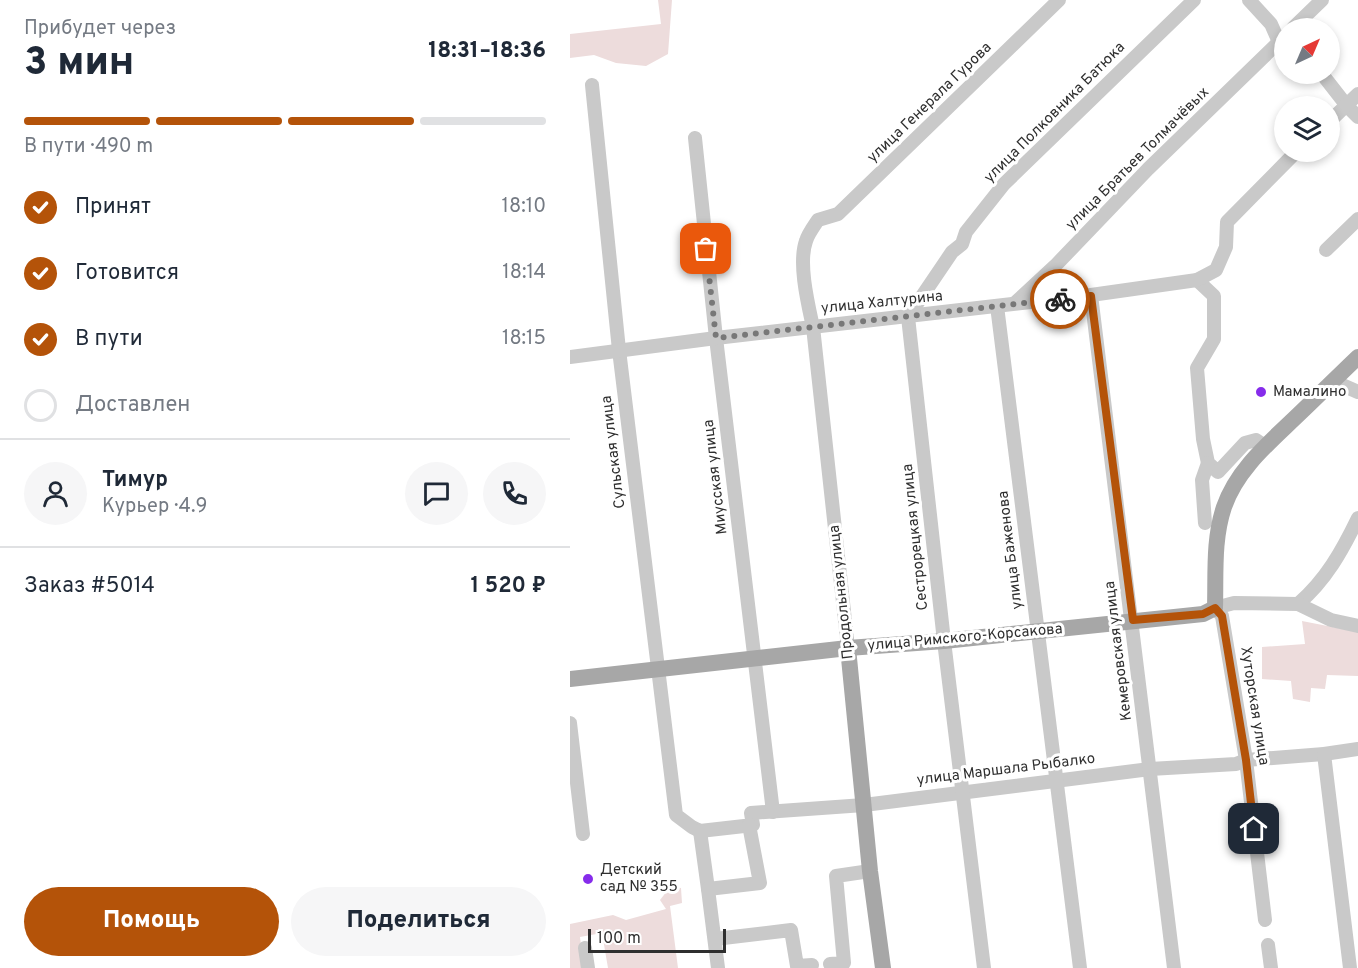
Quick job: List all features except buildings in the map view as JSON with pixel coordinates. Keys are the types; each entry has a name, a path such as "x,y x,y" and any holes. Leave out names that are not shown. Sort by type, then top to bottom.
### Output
{"main road":[{"path":"1215,601 1215,553 1224,507 1243,473 1265,446 1358,357"},
{"name":"улица Римского-Корсакова","path":"570,679 848,648 944,641 1203,614 1215,601"},
{"name":"Продольная улица","path":"848,648 870,871 883,968"}],"street":[{"name":"улица Генерала Гурова","path":"818,220 838,214 1059,0"},
{"name":"улица Полковника Батюка","path":"908,317 952,252 962,244 966,232 1004,184 1194,0"},
{"path":"1249,0 1274,29"},
{"path":"1303,18 1322,0"},
{"name":"улица Братьев Толмачёвых","path":"1015,303 1055,266 1148,169 1274,49"},
{"path":"1330,84 1358,117"},
{"name":"Сульская улица","path":"592,85 619,350 676,815 700,831"},
{"path":"1340,112 1358,94"},
{"name":"Миусская улица","path":"695,138 716,338 773,812"},
{"path":"1205,524 1202,480 1208,463 1203,438 1197,368 1214,339 1216,270 1226,247 1227,222 1286,162"},
{"path":"1326,250 1358,219"},
{"name":"Продольная улица","path":"818,220 806,241 805,283 813,327 848,648"},
{"name":"улица Халтурина","path":"570,357 716,338 1091,296 1197,280 1216,270"},
{"path":"1197,280 1214,296"},
{"name":"Кемеровская улица","path":"1091,296 1133,620 1174,968"},
{"name":"улица Баженова","path":"997,306 1080,968"},
{"name":"Сестрорецкая улица","path":"908,317 944,641 984,968"},
{"path":"1333,381 1358,392"},
{"path":"1208,463 1218,472 1245,443 1256,440 1265,446"},
{"path":"1298,604 1316,589 1339,556 1358,518"},
{"name":"улица Римского-Корсакова","path":"1215,601 1298,604 1331,620 1358,626"},
{"name":"Хуторская улица","path":"1215,601 1222,616 1246,760 1265,920"},
{"path":"570,723 583,834"},
{"name":"улица Маршала Рыбалко","path":"750,825 753,825 751,813 864,805 1150,769 1236,764 1246,760 1358,749"},
{"path":"1324,754 1351,913 1350,968"},
{"path":"708,889 760,883 750,825 700,831 718,968"},
{"path":"839,965 836,876 870,871"},
{"path":"715,939 791,930 797,967 812,965"},
{"path":"1268,945 1271,968"},
{"path":"585,948 588,968"}],"shaded area":[{"path":"658,0 672,0 668,54 646,66 616,63 594,55 570,58 570,34 661,24"},
{"path":"1302,621 1358,632 1358,676 1327,675 1325,689 1311,688 1310,702 1293,699 1291,681 1262,679 1262,647 1305,644"},
{"path":"675,887 681,888 682,903 670,906 678,968 608,968 602,933 580,937 584,968 570,968 570,924 613,915 626,920 666,909 660,900 667,891"}],"way so far":[{"path":"706,249 716,338 1060,299"}],"place":[{"name":"Мамалино","path":"1261,392"},
{"name":"Детский сад № 355","path":"588,879"}],"route":[{"path":"1060,299 1091,296 1133,620 1203,614 1215,608 1222,616 1246,760 1254,829"}]}
